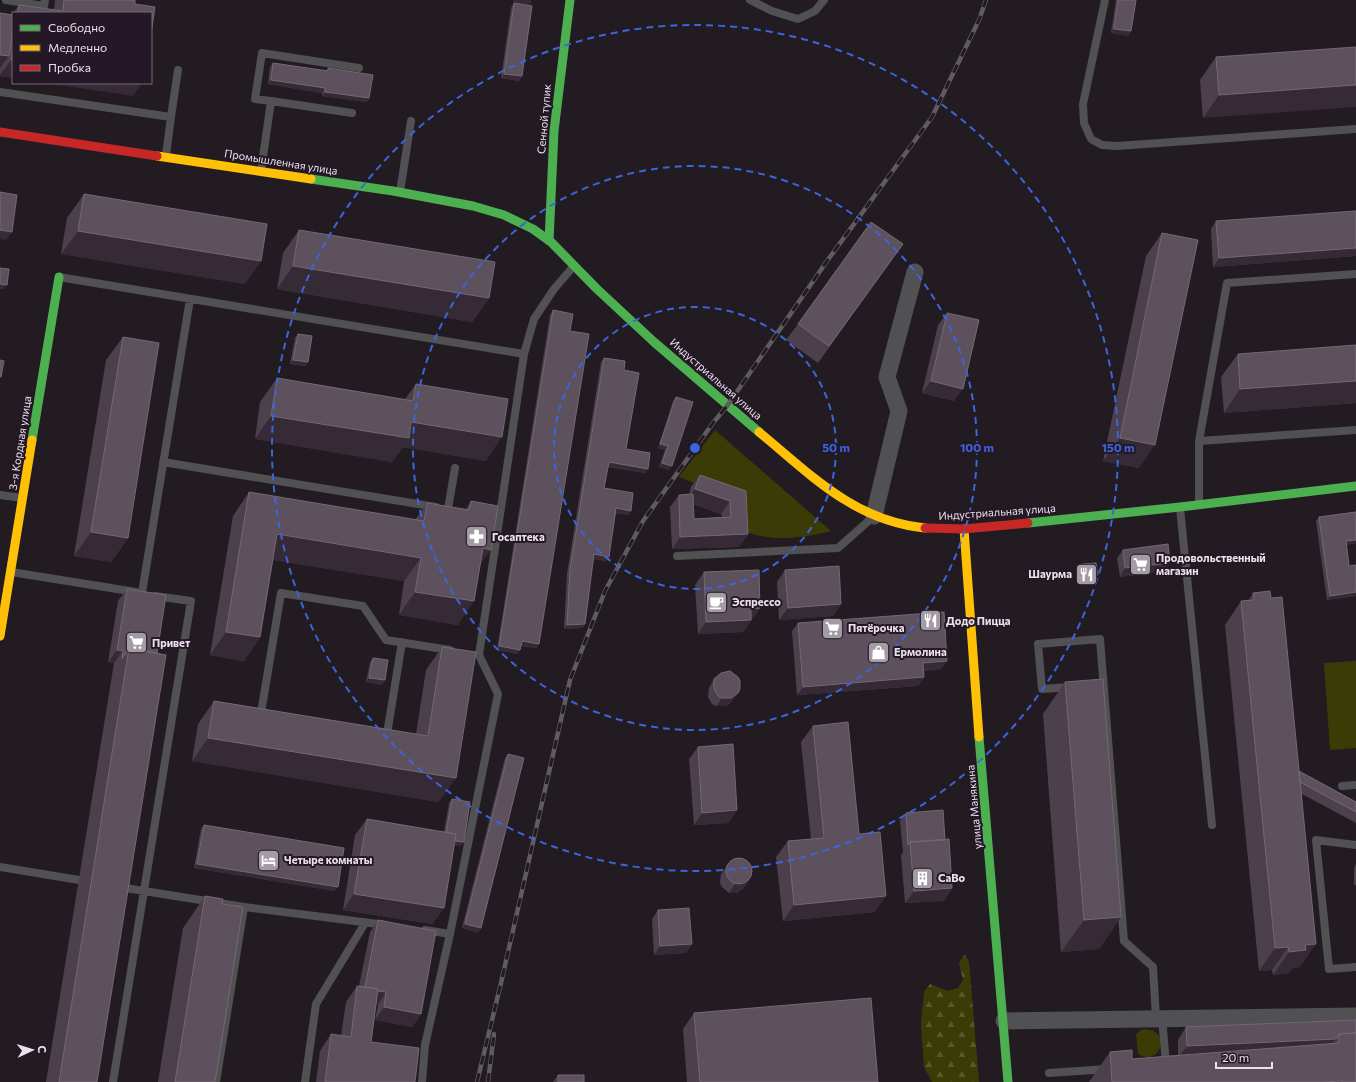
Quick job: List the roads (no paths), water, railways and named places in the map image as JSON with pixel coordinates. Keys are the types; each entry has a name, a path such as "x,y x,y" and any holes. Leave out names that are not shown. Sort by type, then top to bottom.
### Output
{"main road":[{"name":"Сенной тупик","path":"549,241 554,131 570,0"},
{"name":"Промышленная улица","path":"0,132 166,156 474,206 503,214 527,225 549,241"},
{"name":"Индустриальная улица","path":"549,241 573,267 637,327 727,406 845,502 874,516 896,524 946,530 964,529 1180,508 1356,486"},
{"name":"3-я Кордная улица","path":"0,636 11,572 10,559 23,498 59,277"},
{"name":"улица Манякина","path":"964,529 1008,1082"}],"street":[{"path":"874,516 900,411 887,377 915,272"},
{"path":"1004,1021 1356,1016"}],"lane":[{"path":"6,0 44,6 45,0"},
{"path":"750,0 772,11 798,19 815,11 824,0"},
{"path":"1105,0 1083,104 1084,123 1091,139 1102,145 1117,146 1356,129"},
{"path":"352,113 255,99 262,53 359,68"},
{"path":"166,156 178,70"},
{"path":"0,92 171,117"},
{"path":"260,171 271,101"},
{"path":"400,193 411,121"},
{"path":"422,1082 425,1045 450,934 498,694 475,654 524,354 534,319 554,289 573,267"},
{"path":"1199,505 1199,441 1227,283 1356,274"},
{"path":"59,277 524,354"},
{"path":"142,593 190,299"},
{"path":"1199,441 1356,430"},
{"path":"163,462 452,509 455,468"},
{"path":"0,495 23,498"},
{"path":"1180,508 1212,825"},
{"path":"677,556 838,548 874,516"},
{"path":"11,572 191,602 113,1082"},
{"path":"277,716 262,713 281,593 363,606 386,640 456,651"},
{"path":"1081,686 1042,689 1038,644 1100,639 1100,684 1124,941 1152,967 1166,1064 1158,1065"},
{"path":"371,731 387,734 402,642"},
{"path":"1342,786 1356,785"},
{"path":"1356,846 1316,840 1329,969 1356,967"},
{"path":"0,867 79,880"},
{"path":"116,886 244,907 396,927"},
{"path":"216,1082 244,907"},
{"path":"305,1082 316,1004 365,923"},
{"path":"419,930 450,934"},
{"path":"1049,1073 1119,1068"}],"railway":[{"path":"477,1082 570,680 605,591 643,521 713,423 727,406 827,261 932,117 979,20 986,0"},
{"path":"488,1082 494,1034"}],"place":[{"name":"Госаптека","path":"477,537"},
{"name":"Продовольственный магазин","path":"1141,564"},
{"name":"Шаурма","path":"1087,574"},
{"name":"Эспрессо","path":"716,602"},
{"name":"Додо Пицца","path":"930,621"},
{"name":"Пятёрочка","path":"832,628"},
{"name":"Привет","path":"137,643"},
{"name":"Ермолина","path":"878,652"},
{"name":"Четыре комнаты","path":"268,860"},
{"name":"СаВо","path":"923,878"}]}
